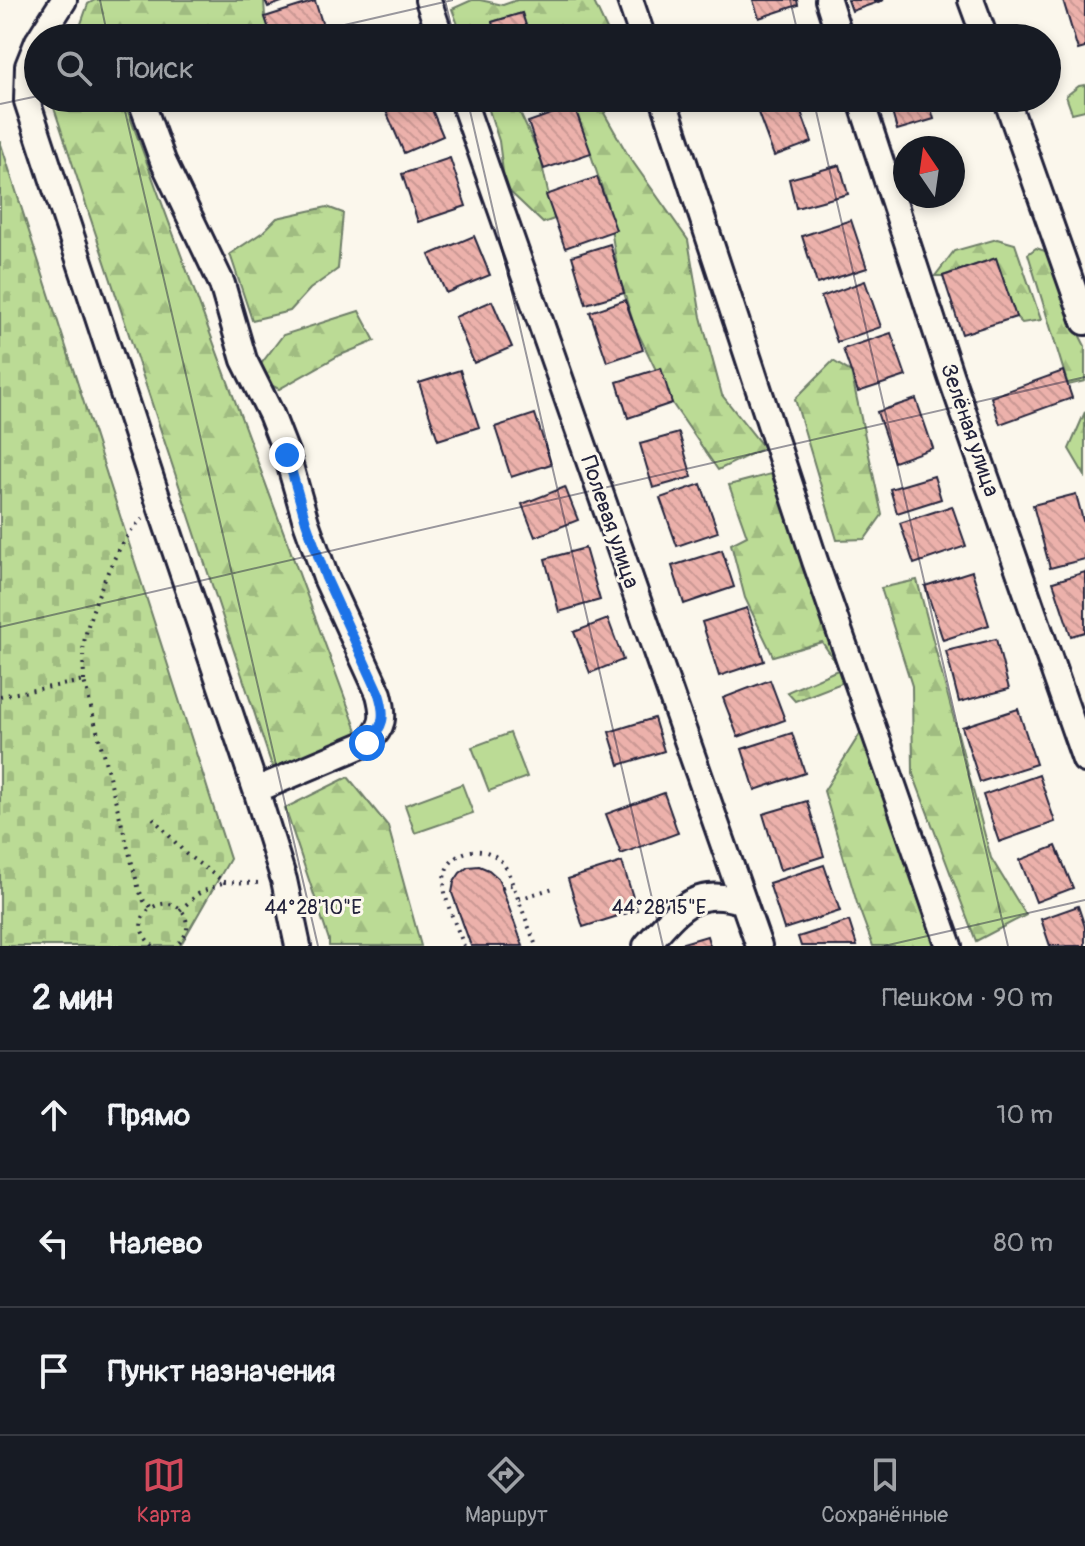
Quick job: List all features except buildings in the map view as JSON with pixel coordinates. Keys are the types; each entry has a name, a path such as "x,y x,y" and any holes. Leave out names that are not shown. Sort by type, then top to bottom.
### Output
{"street":[{"path":"49,24 64,0"},
{"path":"428,0 436,24"},
{"path":"630,0 638,24"},
{"path":"828,0 836,24"},
{"path":"971,0 980,24"},
{"path":"31,112 256,790 284,880 298,946"},
{"path":"145,112 163,161 222,284 244,360 287,455 326,578 383,708 377,734 367,743 256,790"},
{"name":"Полевая улица","path":"467,112 759,946"},
{"path":"668,112 815,561 949,946"},
{"name":"Зелёная улица","path":"865,112 951,377 1080,733 1085,760"},
{"path":"1012,112 1075,259 1085,322"},
{"path":"646,946 681,908 698,899 713,896 743,902"}],"path":[{"path":"151,907 139,890 84,681 83,644 95,602 126,536 136,524 161,509"},
{"path":"0,696 84,681"},
{"path":"153,818 186,854 224,882"},
{"path":"464,946 444,882 446,870 453,859 478,850 491,853 502,861 536,946"},
{"path":"180,910 198,894 224,882 284,880"},
{"path":"502,888 513,884"},
{"path":"519,899 553,888"},
{"path":"153,946 145,938 142,922 151,907 167,904 180,910 187,925 182,941 175,946"}],"green space":[{"path":"95,0 264,0 267,24 81,24 88,4"},
{"path":"472,0 503,5 517,0 593,0 604,24 525,24 522,13 493,24 458,24 452,9"},
{"path":"1085,85 1085,110 1072,113 1066,96"},
{"path":"55,112 128,112 359,736 289,776 272,766"},
{"path":"490,112 520,112 540,156 554,219 543,223 505,187 499,141"},
{"path":"577,112 605,112 628,155 688,240 701,317 722,395 764,448 718,470 672,403 634,325 618,273 607,203"},
{"path":"0,141 230,859 180,946 0,946"},
{"path":"327,207 343,213 338,269 310,289 290,311 252,320 230,254 263,232 277,218"},
{"path":"997,239 1015,244 1041,320 1022,323 1016,317 996,258 935,276 954,251"},
{"path":"1036,248 1051,253 1068,313 1085,346 1085,381 1068,385 1028,254"},
{"path":"359,311 375,341 338,356 279,389 252,376 283,335"},
{"path":"833,361 851,372 882,515 865,539 837,540 795,399"},
{"path":"1085,412 1085,476 1069,449"},
{"path":"771,474 799,539 947,946 873,946 824,791 861,732 844,682 795,701 787,692 840,669 822,642 773,656 745,598 731,544 747,536 729,485"},
{"path":"917,580 991,858 1026,915 976,941 913,774 912,686 881,588"},
{"path":"510,733 527,777 489,791 472,747"},
{"path":"348,777 388,826 421,946 329,946 285,808"},
{"path":"462,784 473,813 415,833 405,805"}],"route":[{"path":"287,455 326,578 383,708 377,734 367,743"}]}
